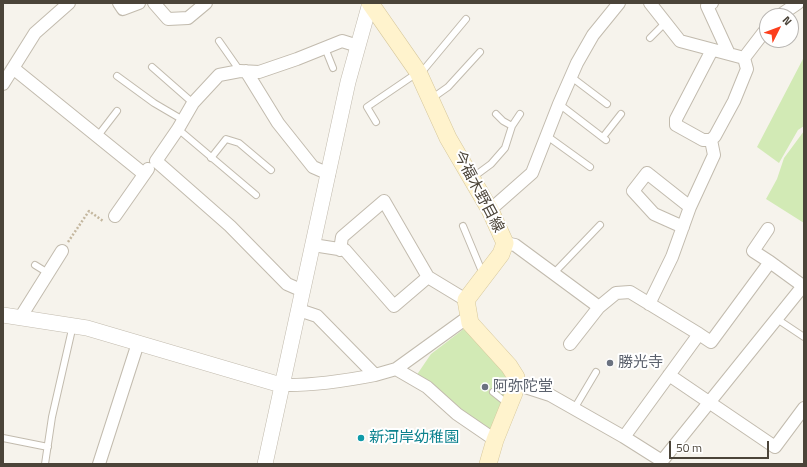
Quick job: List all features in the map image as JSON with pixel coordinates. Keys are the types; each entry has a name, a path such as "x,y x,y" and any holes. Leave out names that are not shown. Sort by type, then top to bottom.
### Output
{"main road":[{"name":"今福木野目線","path":"370,3 419,73 448,138 490,210 505,243 501,254 466,300"},
{"path":"466,300 470,323 510,366 516,377 514,393 495,440 488,464"}],"street":[{"path":"3,84 35,33 69,3"},
{"path":"119,3 123,9 139,3"},
{"path":"154,3 168,19 188,18 206,3"},
{"path":"265,464 348,82 370,3"},
{"path":"490,210 532,173 570,76 593,35 619,3"},
{"path":"650,3 680,41 744,58"},
{"path":"712,3 707,6 729,54"},
{"path":"744,58 759,38"},
{"path":"114,216 181,125 193,103 219,75 243,71 259,72 342,41 358,46"},
{"path":"712,50 676,119 676,125 703,140 711,140 715,136 734,101 747,69 744,58"},
{"path":"13,68 144,174"},
{"path":"243,71 278,123 313,167 329,174"},
{"path":"649,304 672,257 690,207 714,155 711,140"},
{"path":"156,160 230,226 287,284 303,291"},
{"path":"683,227 654,214 633,192 647,173 690,207"},
{"path":"340,250 342,237 384,201 428,277 466,300"},
{"path":"516,384 550,395 624,437 662,462 804,286 753,251 768,229"},
{"path":"505,243 515,245 599,307"},
{"path":"313,245 345,250 394,306 428,277"},
{"path":"20,318 62,251"},
{"path":"570,344 599,307 616,293 630,292 711,342 770,262"},
{"path":"298,310 317,316 375,375"},
{"path":"3,315 87,328 282,385 338,382 375,375 396,369 468,318"},
{"path":"624,437 699,334"},
{"path":"98,464 138,342"},
{"path":"396,369 427,387 457,414 495,440"},
{"path":"669,375 776,447 804,408"}],"lane":[{"path":"376,122 367,106 419,73 466,19"},
{"path":"650,38 666,22"},
{"path":"219,41 243,71"},
{"path":"324,48 333,68"},
{"path":"430,100 448,87 480,52"},
{"path":"152,67 193,103"},
{"path":"117,76 181,125 212,158 256,195"},
{"path":"570,76 607,104"},
{"path":"559,104 605,138 621,114"},
{"path":"97,137 117,111"},
{"path":"496,114 504,122 512,126"},
{"path":"472,178 491,164 505,148 512,126 520,114"},
{"path":"547,136 590,167"},
{"path":"212,158 226,139 239,143 271,170"},
{"path":"554,273 600,225"},
{"path":"462,226 484,277"},
{"path":"35,265 48,273"},
{"path":"777,319 804,336"},
{"path":"45,464 52,417 73,326"},
{"path":"574,409 596,372"},
{"path":"493,392 510,405"},
{"path":"3,438 48,447"}],"path":[{"path":"62,251 89,211 108,224 114,216"}],"green space":[{"path":"804,57 804,126 798,130 779,163 757,147"},
{"path":"804,131 804,223 766,199 777,179 784,158"},
{"path":"465,328 507,373 509,383 492,431 489,432 416,376 431,354"}],"place":[{"name":"勝光寺","path":"610,363"},
{"name":"阿弥陀堂","path":"485,387"},
{"name":"新河岸幼稚園","path":"361,438"}]}
